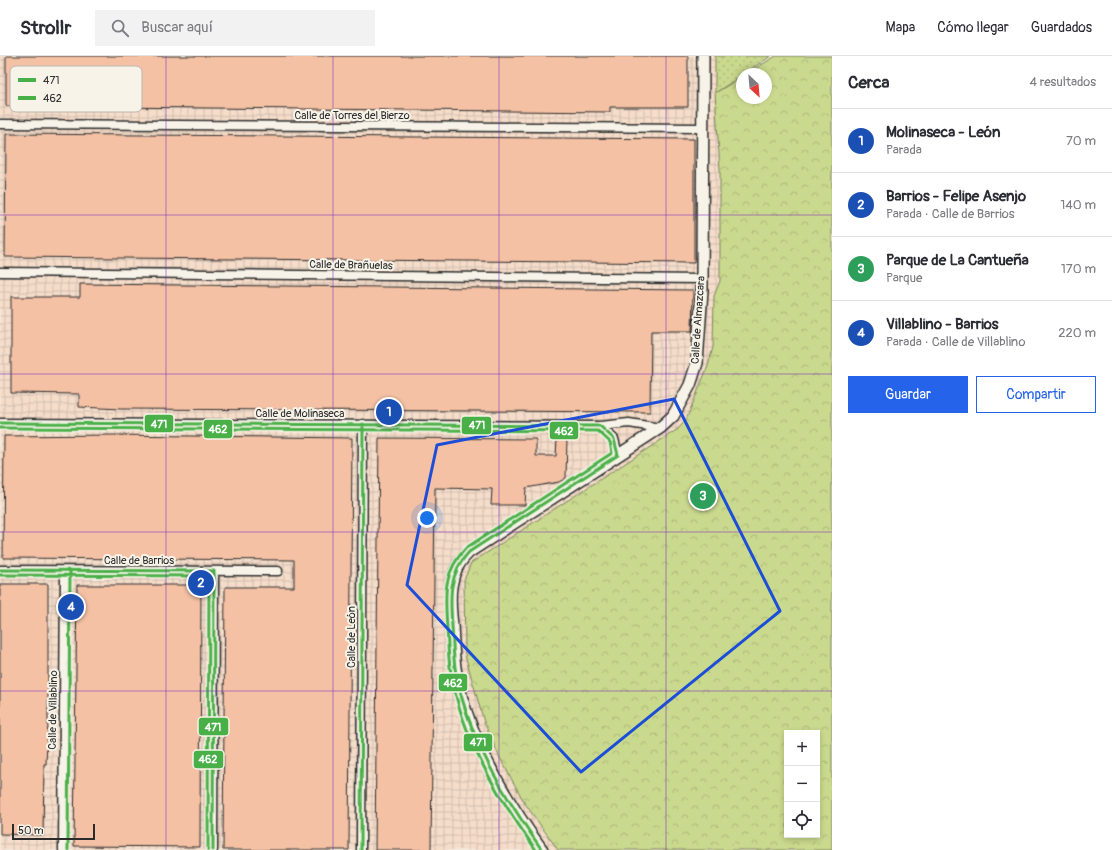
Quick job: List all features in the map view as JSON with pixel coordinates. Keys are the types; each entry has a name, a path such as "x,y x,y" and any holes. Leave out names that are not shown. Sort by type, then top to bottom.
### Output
{"street":[{"name":"Calle de Almazcara","path":"542,850 506,798 483,753 467,712 456,673 449,600 452,578 456,566 469,552 660,428 673,416 690,384 697,363 702,279 703,56"},
{"name":"Calle de Torres del Bierzo","path":"0,124 703,128"},
{"name":"Calle de Brañuelas","path":"0,272 702,279"},
{"name":"Calle de Molinaseca","path":"0,422 600,426 629,423 660,428"},
{"name":"Calle de León","path":"361,850 363,424"},
{"path":"600,426 614,439 618,456"},
{"name":"Calle de Barrios","path":"0,570 278,571"},
{"name":"Calle de Villablino","path":"63,850 65,571"},
{"path":"213,850 214,571"}],"highlighted area":[{"path":"674,399 780,611 581,772 407,585 437,445"}],"shaded area":[{"path":"0,56 715,56 715,93 720,170 720,281 714,296 713,347 708,366 686,420 678,429 471,563 464,580 484,722 499,756 524,802 558,850 0,850"}],"green space":[{"path":"715,56 771,56 753,68 736,68 736,79 715,93"},
{"path":"776,56 832,56 832,850 558,850 524,802 499,756 484,722 465,655 464,580 471,563 678,429 686,420 708,366 713,347 714,296 720,281 720,170 715,93 736,81 736,104 772,104 772,68 756,68"}],"building":[{"path":"6,56 688,56 688,107 610,107 610,112 142,107 142,66 10,66 10,106 6,106"},
{"path":"6,134 694,139 694,263 5,257"},
{"path":"80,284 693,290 692,331 651,331 650,412 121,409 79,407 79,394 11,393 11,297 80,297"},
{"path":"112,435 352,438 349,850 223,850 225,587 294,587 294,560 3,558 4,436"},
{"path":"379,438 536,439 536,456 556,456 557,439 567,439 566,478 559,482 526,488 525,505 491,505 492,489 435,488 431,850 375,850"},
{"path":"0,584 48,584 48,723 46,764 44,764 43,835 0,834"},
{"path":"77,585 201,585 200,847 74,846"}],"transit line":[{"name":"471","path":"0,423 600,426 614,439 618,455"},
{"name":"471","path":"361,850 363,424"},
{"name":"462","path":"0,428 598,431 610,442 612,453 466,548 458,557 449,576 447,585 446,606 449,662 456,697 464,721 483,766 495,788 536,850"},
{"name":"471","path":"542,850 514,809 490,766 479,744 462,698 456,674 453,650 451,606 452,587 457,569 469,552 618,455"},
{"name":"471","path":"0,570 214,571 213,850"},
{"name":"462","path":"68,850 70,571"},
{"name":"462","path":"0,575 209,576 208,850"}],"place":[{"name":"Molinaseca - León","path":"389,412"},
{"name":"Parque de La Cantueña","path":"703,496"},
{"name":"Barrios - Felipe Asenjo","path":"201,583"},
{"name":"Villablino - Barrios","path":"71,607"}]}
